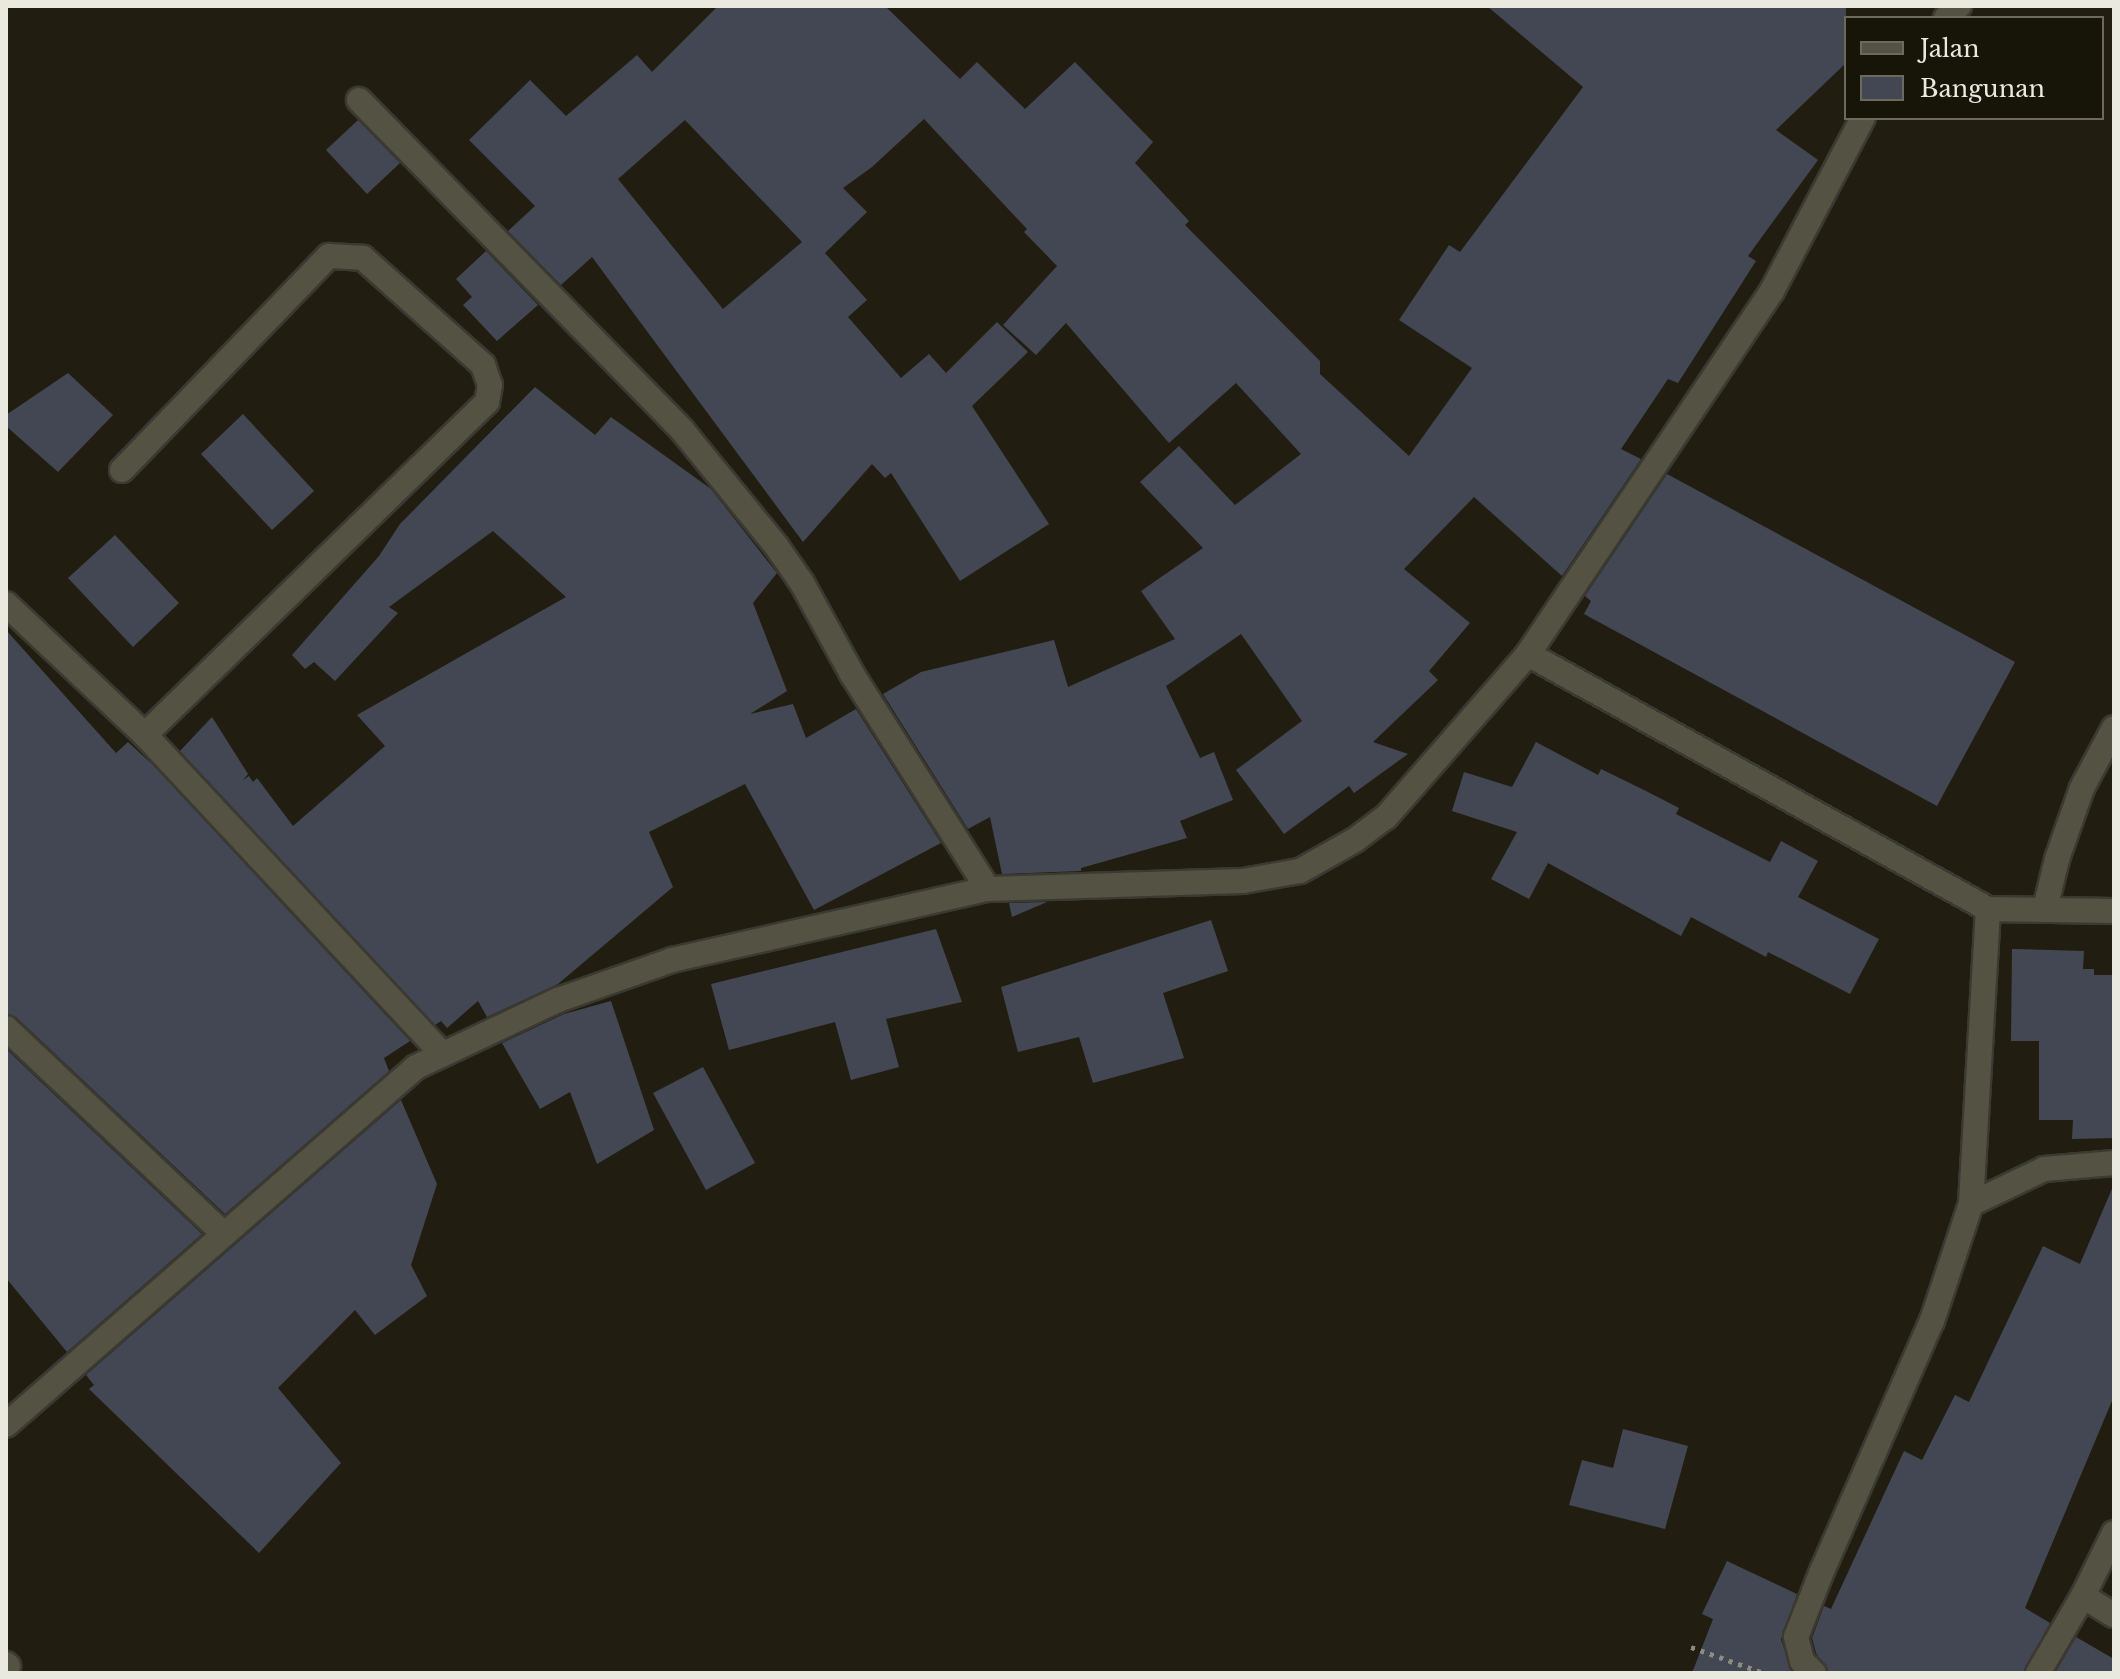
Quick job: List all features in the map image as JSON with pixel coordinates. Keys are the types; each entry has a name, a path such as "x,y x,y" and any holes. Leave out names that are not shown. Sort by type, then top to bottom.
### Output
{"street":[{"path":"359,100 682,430 777,547 802,583 852,674 988,889"},
{"path":"6,1425 416,1067 558,1000 672,960 988,889 1243,881 1300,871 1386,817 1528,654 1772,291 1862,120"},
{"path":"122,470 329,256 363,258 483,365 490,385 487,402 145,735"},
{"path":"6,604 145,735 442,1054"},
{"path":"1528,654 1988,909 2114,911"},
{"path":"2045,909 2057,859 2082,788 2114,728"},
{"path":"1814,1673 1802,1661 1796,1637 1932,1321 1971,1204 1988,909"},
{"path":"6,1028 224,1234"},
{"path":"1971,1204 2044,1169 2114,1163"},
{"path":"2038,1673 2083,1596 2114,1533"},
{"path":"2083,1596 2114,1615"}],"path":[{"path":"1691,1647 1764,1673"}],"building":[{"path":"718,6 885,6 960,79 977,62 1025,109 1075,62 1153,142 1135,163 1189,221 1185,225 1320,361 1320,374 1409,456 1472,368 1399,320 1449,245 1460,252 1583,87 1487,6 1846,6 1844,65 1776,130 1818,160 1748,256 1756,261 1678,383 1668,379 1621,449 1641,459 1562,576 1474,497 1404,569 1470,623 1429,671 1438,680 1373,742 1408,754 1354,793 1349,786 1284,834 1236,770 1302,721 1241,634 1166,686 1200,758 1214,752 1233,800 1180,821 1187,838 1081,868 1081,871 1002,874 990,817 968,829 883,694 921,672 1054,640 1068,687 1175,639 1141,591 1203,548 1140,482 1179,446 1235,505 1301,454 1236,383 1169,443 1066,323 1036,355 1003,325 1057,266 1024,232 1027,229 924,119 872,167 843,188 867,212 825,253 867,300 848,317 901,378 929,354 946,373 997,322 1028,352 972,406 1049,524 960,581 891,473 885,478 872,464 803,542 592,257 561,285 508,231 535,206 469,140 530,80 566,116 637,55 652,72","holes":["685,120 802,242 723,309 618,179"]},
{"path":"358,120 400,163 367,194 326,150"},
{"path":"486,251 538,305 497,341 463,305 472,297 456,279"},
{"path":"68,373 113,415 58,472 6,426 6,415"},
{"path":"535,387 595,435 611,417 711,489 777,573 753,603 787,691 750,714 793,704 806,738 856,709 941,843 814,910 745,784 649,832 673,887 558,984 487,1017 478,1001 447,1028 441,1021 435,1025 180,751 212,717 248,774 243,780 249,776 253,782 257,778 293,826 385,746 357,715 566,597 493,531 389,607 398,613 335,681 314,662 305,669 292,655 379,556 400,524"},
{"path":"243,414 314,491 272,530 201,454"},
{"path":"1667,474 2015,662 1937,806 1584,614 1591,601 1585,596"},
{"path":"115,535 179,603 133,647 68,578"},
{"path":"6,630 116,753 128,742 154,766 410,1041 384,1058 389,1071 225,1214 16,1017 6,1013"},
{"path":"1536,742 1598,775 1601,769 1646,791 1679,808 1676,814 1770,862 1781,841 1818,861 1798,897 1879,939 1850,994 1768,952 1766,957 1691,917 1681,936 1548,863 1529,899 1491,879 1517,832 1452,811 1464,772 1512,787"},
{"path":"1047,902 1012,917 1009,903"},
{"path":"1211,920 1228,971 1163,993 1184,1058 1093,1083 1079,1037 1018,1052 1001,987"},
{"path":"936,929 962,1002 886,1019 899,1067 851,1080 835,1022 729,1050 711,984"},
{"path":"2012,949 2084,951 2083,969 2094,969 2094,975 2114,975 2114,1138 2072,1139 2073,1120 2039,1120 2039,1041 2011,1041"},
{"path":"611,1001 654,1130 597,1164 570,1092 540,1109 502,1043 564,1014"},
{"path":"6,1049 202,1234 67,1352 6,1278"},
{"path":"703,1067 755,1163 706,1190 653,1093"},
{"path":"401,1100 437,1184 411,1265 427,1296 375,1335 355,1310 278,1388 341,1463 259,1553 89,1389 94,1385 86,1375"},
{"path":"2114,1184 2114,1396 2025,1608 2050,1623 2023,1673 1829,1673 1816,1653 1812,1638 1824,1606 1831,1609 1904,1451 1922,1460 1955,1395 1969,1402 2043,1246 2080,1264"},
{"path":"1623,1429 1688,1446 1665,1529 1569,1505 1582,1460 1613,1468"},
{"path":"1727,1561 1797,1594 1781,1640 1793,1673 1692,1673 1713,1619 1702,1614"},
{"path":"2076,1637 2114,1659 2114,1673 2055,1673"}]}
